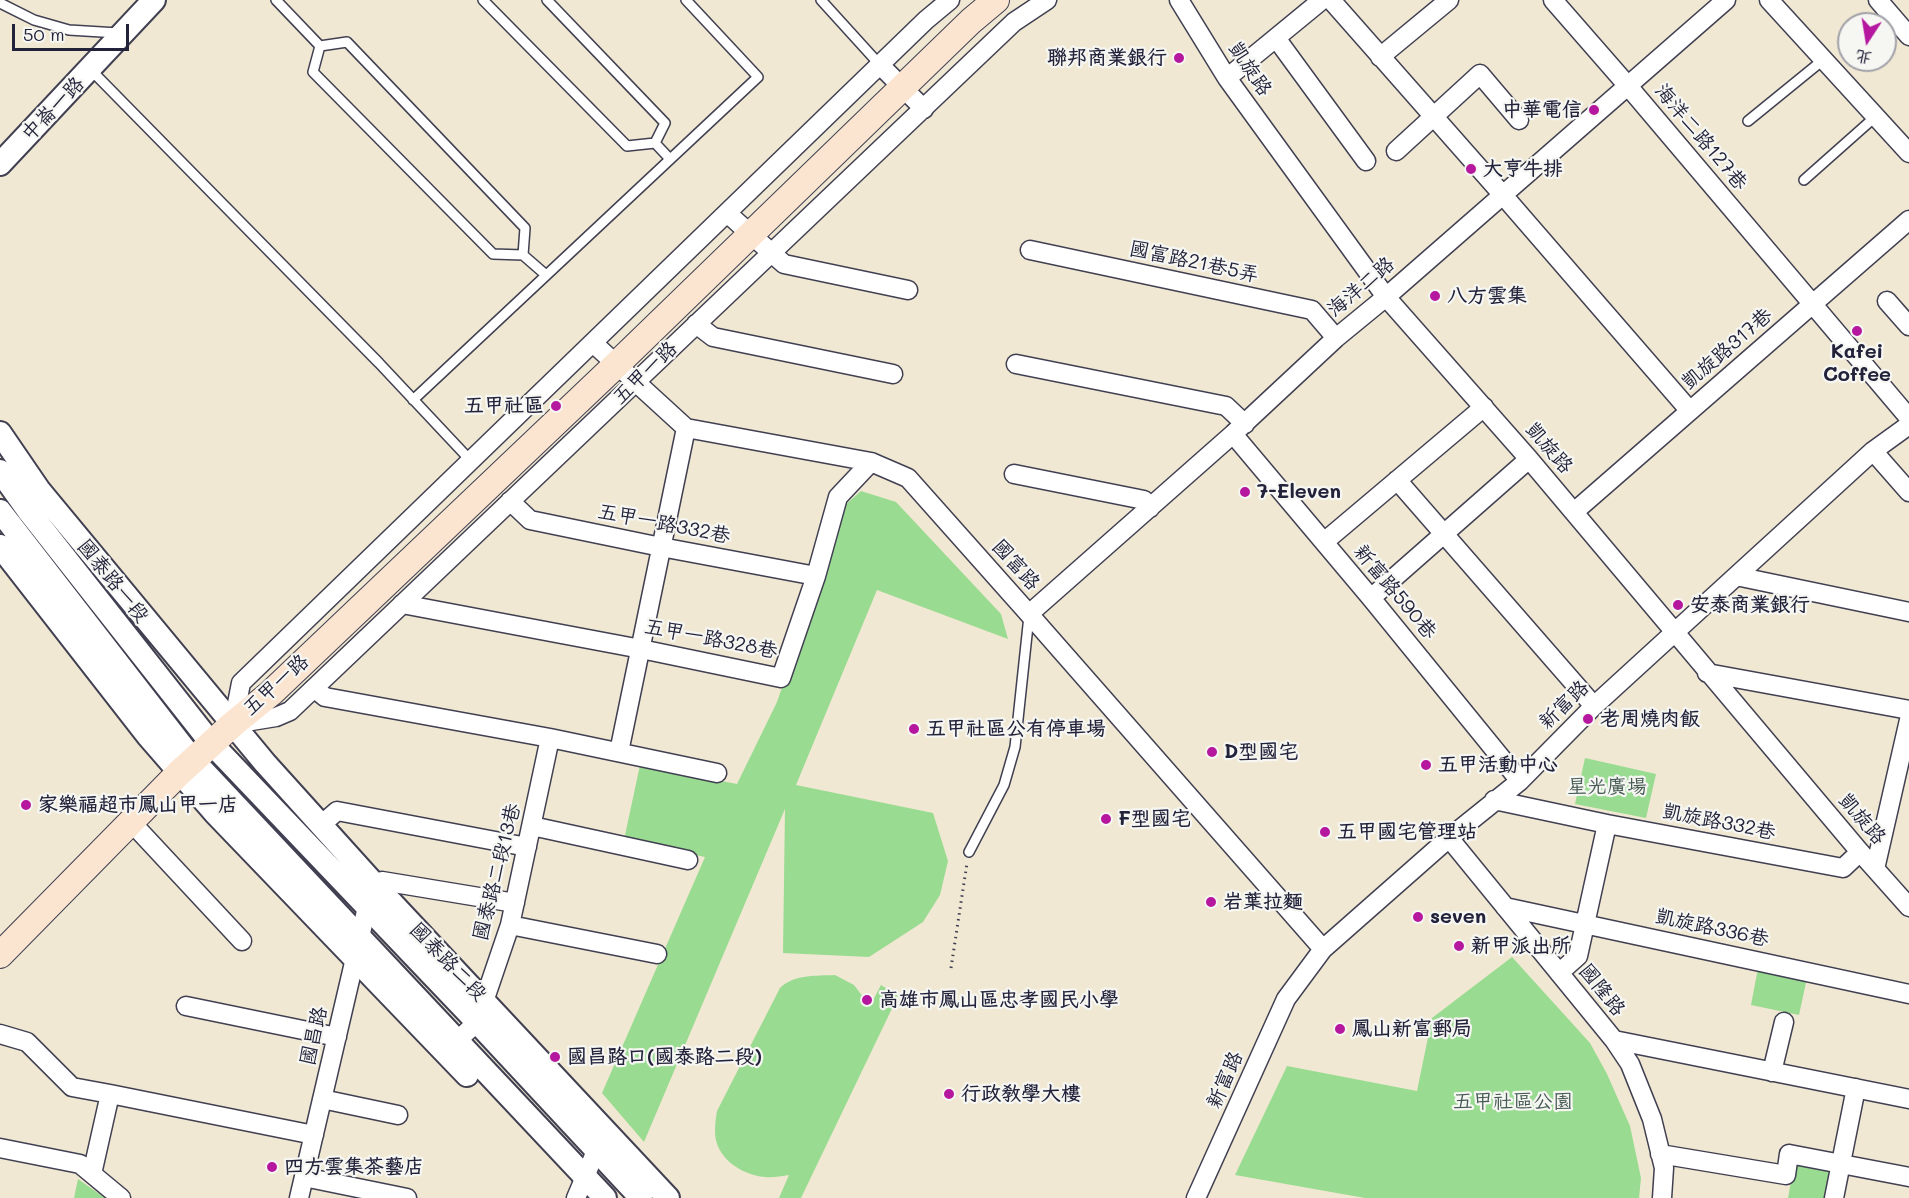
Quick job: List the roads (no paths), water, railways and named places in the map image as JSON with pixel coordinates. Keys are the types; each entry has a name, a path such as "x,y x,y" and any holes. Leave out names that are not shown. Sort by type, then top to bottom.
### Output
{"main road":[{"name":"五甲一路","path":"0,955 194,758 271,693 616,365 971,21 996,0"}],"street":[{"name":"中崙一路","path":"0,164 154,0"},
{"name":"五甲一路","path":"950,0 926,20 241,683 233,724 276,717 290,711 1014,22 1047,0"},
{"name":"凱旋路","path":"1179,0 1227,78 1386,297 1529,459 1707,673 1909,907"},
{"path":"1227,78 1322,0"},
{"path":"1331,0 1690,411"},
{"path":"1380,57 1449,0"},
{"name":"海洋二路127巷","path":"1553,0 1909,418"},
{"name":"海洋二路","path":"1029,614 1239,429 1336,338 1726,0"},
{"path":"1769,0 1909,153"},
{"path":"1878,0 1909,36"},
{"path":"1276,38 1366,161"},
{"path":"880,65 924,109"},
{"path":"1396,151 1480,74 1519,120"},
{"path":"727,213 784,264 908,290"},
{"name":"凱旋路317巷","path":"1574,512 1909,220"},
{"name":"國富路21巷5弄","path":"1030,250 1312,310 1336,338"},
{"path":"1887,301 1909,326"},
{"path":"696,324 713,338 893,374"},
{"path":"593,343 686,428 619,752"},
{"name":"新富路590巷","path":"1016,364 1226,406 1239,429 1324,542 1520,781"},
{"path":"1324,542 1484,407"},
{"name":"新富路","path":"1196,1198 1286,999 1323,949 1449,838 1520,781 1594,706 1674,632 1873,451 1909,424"},
{"name":"國富路","path":"686,428 871,462 913,485 1323,949"},
{"name":"國泰路一段","path":"0,433 31,497 194,758"},
{"path":"1873,451 1909,492"},
{"path":"1371,598 1529,459"},
{"name":"五甲一路328巷","path":"402,604 781,678 816,576 838,498 871,462"},
{"name":"國泰路一段","path":"0,471 31,497 233,724"},
{"path":"1014,474 1144,500 1150,508"},
{"path":"1397,480 1594,706"},
{"path":"31,497 2,519 194,758"},
{"name":"五甲一路332巷","path":"510,501 530,520 816,576"},
{"path":"0,546 194,758 357,947 582,1191 605,1198"},
{"path":"1736,576 1909,612"},
{"path":"1707,673 1909,710"},
{"path":"314,688 325,696 550,738 717,773"},
{"path":"1875,869 1902,785 1909,720"},
{"name":"國泰路二段","path":"233,724 321,825 371,896 477,1022 640,1198"},
{"name":"國泰路二段13巷","path":"457,1041 477,1022 510,925 550,738"},
{"name":"國泰路二段","path":"194,758 371,896 484,1000 668,1198"},
{"name":"凱旋路332巷","path":"1494,800 1607,824 1843,868 1860,852"},
{"path":"321,825 337,811 527,847"},
{"path":"132,823 242,941"},
{"path":"1559,973 1578,956 1607,824"},
{"path":"532,826 688,860"},
{"name":"國隆路","path":"1449,838 1614,1040 1630,1064 1652,1119 1664,1168 1662,1198"},
{"path":"371,896 382,881 515,903"},
{"name":"國昌路","path":"299,1198 371,896"},
{"name":"凱旋路336巷","path":"1505,907 1909,994"},
{"path":"510,925 657,954"},
{"path":"357,947 457,1041 582,1191"},
{"path":"186,1006 337,1037"},
{"path":"1772,1071 1784,1022"},
{"path":"0,1034 27,1042 72,1087 314,1135"},
{"path":"1614,1040 1909,1099"},
{"path":"1833,1198 1856,1088"},
{"path":"92,1174 110,1094"},
{"path":"322,1099 398,1115"},
{"path":"582,1191 604,1129"},
{"path":"0,1148 80,1164 121,1198"},
{"path":"1660,1154 1786,1175 1789,1154 1909,1177"},
{"path":"304,1177 407,1198"}],"lane":[{"path":"276,0 320,46"},
{"path":"483,0 627,146 655,143"},
{"path":"547,0 665,123 655,143"},
{"path":"413,400 758,77 687,0"},
{"path":"821,0 880,65"},
{"path":"0,3 34,20 69,30 123,33"},
{"path":"320,46 346,42 525,228 523,255"},
{"path":"320,46 313,72 493,254 523,255 546,276"},
{"path":"1748,121 1823,60"},
{"path":"90,69 471,461"},
{"path":"1804,180 1875,117"},
{"path":"655,143 670,159"},
{"path":"969,852 1004,785 1016,747 1029,614"}],"place":[{"name":"聯邦商業銀行","path":"1179,58"},
{"name":"中華電信","path":"1594,110"},
{"name":"大亨牛排","path":"1471,169"},
{"name":"八方雲集","path":"1435,296"},
{"name":"Kafei Coffee","path":"1857,331"},
{"name":"五甲社區","path":"556,406"},
{"name":"7-Eleven","path":"1245,492"},
{"name":"安泰商業銀行","path":"1678,605"},
{"name":"老周燒肉飯","path":"1588,719"},
{"name":"五甲社區公有停車場","path":"914,729"},
{"name":"D型國宅","path":"1212,752"},
{"name":"五甲活動中心","path":"1426,765"},
{"name":"家樂福超市鳳山甲一店","path":"26,805"},
{"name":"F型國宅","path":"1106,819"},
{"name":"五甲國宅管理站","path":"1325,832"},
{"name":"岩葉拉麵","path":"1211,902"},
{"name":"seven","path":"1418,917"},
{"name":"新甲派出所","path":"1459,946"},
{"name":"高雄市鳳山區忠孝國民小學","path":"867,1000"},
{"name":"鳳山新富郵局","path":"1340,1029"},
{"name":"國昌路口(國泰路二段)","path":"555,1057"},
{"name":"行政教學大樓","path":"949,1094"},
{"name":"四方雲集茶藝店","path":"272,1167"}],"park label":[{"name":"星光廣場","path":"1607,787"},
{"name":"五甲社區公園","path":"1513,1102"}]}
